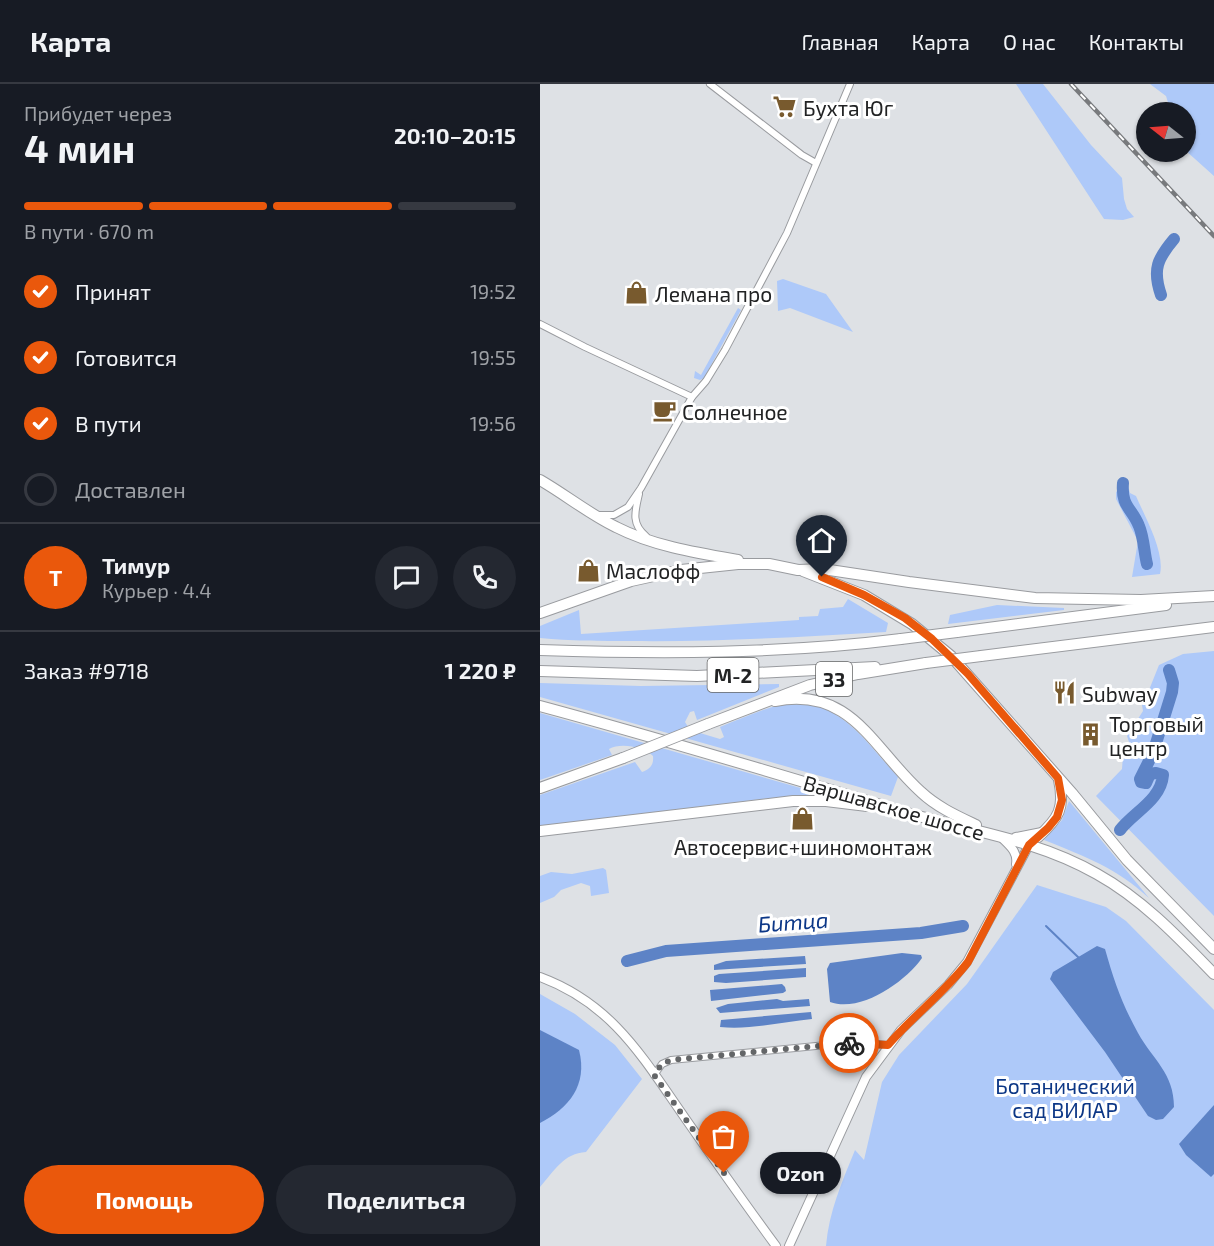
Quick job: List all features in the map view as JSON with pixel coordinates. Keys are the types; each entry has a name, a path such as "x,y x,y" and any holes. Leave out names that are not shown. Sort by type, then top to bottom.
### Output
{"main road":[{"path":"540,475 563,495"},
{"path":"540,480 592,515 653,542 715,556 798,570 864,595 905,618 932,639 968,674 1127,860 1214,949"},
{"path":"541,613 654,575 712,566 769,564"},
{"path":"798,570 823,569 1035,597 1142,600 1214,597"},
{"name":"М-2","path":"540,650 642,652 752,650 902,639 1214,597"},
{"name":"М-2","path":"540,671 697,676 832,670 981,657 1214,627"},
{"name":"33","path":"540,788 623,759 791,691 835,679 926,663"},
{"path":"745,709 764,703 795,699 817,700 833,706 862,728 902,773 933,803 1000,837 1019,838 1042,833"},
{"name":"Варшавское шоссе","path":"540,706 1060,855 1120,888 1149,910 1214,974"},
{"path":"1029,845 1053,823 1060,809 1062,793 1058,778"},
{"path":"540,831 793,801 842,802 908,813"}],"street":[{"path":"710,84 802,155 816,163"},
{"path":"592,515 607,516 620,513 628,507 692,397 706,381 725,350 787,233 850,84"},
{"path":"540,324 692,397"},
{"path":"641,488 635,510 635,522 639,530 653,542"},
{"path":"1000,837 1017,856 1012,876"},
{"path":"789,1246 866,1077 888,1045 968,962 1029,845"},
{"path":"540,977 570,990 594,1005 634,1046 776,1246"},
{"path":"654,1075 662,1064 671,1060 856,1042 888,1045"}],"green space":[{"path":"1016,84 1043,84 1091,145 1122,178 1127,209 1134,217 1123,220 1104,219"},
{"path":"1150,84 1214,84 1214,176 1196,160 1196,102 1168,102 1166,96"},
{"path":"783,279 826,294 853,332 790,308 778,311 777,281"},
{"path":"738,308 741,310 704,378 700,380 694,378 695,371 701,375"},
{"path":"1127,482 1130,493 1136,496 1157,545 1160,555 1160,574 1132,577 1138,541 1116,499 1116,492"},
{"path":"848,599 888,623 886,632 695,641 597,641 540,638 540,626 579,610 581,634 799,620 799,617 818,616 820,609 843,607"},
{"path":"997,605 1064,608 1064,610 948,624 950,615"},
{"path":"1214,651 1214,916 1096,796 1122,769 1123,755 1130,745 1127,736 1143,711 1141,699 1149,690 1159,665 1183,654"},
{"path":"540,683 641,686 779,684 779,687 697,720 694,711 690,712 685,722 690,730 720,739 724,737 720,727 742,718 787,704 807,704 825,709 856,730 898,777 891,796 540,697"},
{"path":"540,713 811,791 810,796 771,798 540,826 540,795 635,762 642,772 651,766 653,756 638,748 614,747 609,749 612,755 540,780"},
{"path":"1069,801 1149,898 1112,871 1044,840 1062,820"},
{"path":"603,868 606,870 609,893 591,896 590,886 581,883 561,890 554,897 540,903 540,876 551,872 572,874"},
{"name":"Ботанический сад ВИЛАР","path":"1037,885 1106,907 1126,921 1214,1010 1214,1246 826,1246 833,1209 855,1150 864,1160 882,1082 899,1055 967,984"},
{"path":"540,994 575,1014 615,1045 642,1079 586,1152 565,1159 540,1187"}],"shaded area":[{"path":"1097,946 1105,949 1127,1012 1144,1043 1167,1076 1174,1107 1163,1119 1156,1120 1148,1116 1105,1052 1050,979 1053,972"},
{"path":"902,953 921,955 922,958 905,977 894,985 868,999 855,1003 830,1002 827,969 830,963"},
{"path":"805,956 806,964 714,970 714,965 726,961"},
{"path":"806,968 806,977 714,982 714,976 719,974"},
{"path":"782,984 786,991 783,993 711,1001 710,990"},
{"path":"777,999 783,1001 809,999 810,1006 720,1013 716,1008 728,1004"},
{"path":"811,1012 812,1019 755,1027 720,1027 721,1020"},
{"path":"540,1030 579,1050 581,1074 574,1094 567,1103 540,1123"},
{"path":"1214,1105 1214,1174 1211,1177 1186,1155 1179,1144"}],"waterway":[{"name":"Битца","path":"1161,295 1157,278 1158,264 1174,239"},
{"name":"Битца","path":"1123,483 1124,497 1141,531 1147,564"},
{"name":"Битца","path":"1120,830 1152,799 1161,784 1163,775 1156,773 1150,774 1146,783 1141,782 1140,779 1153,753 1172,692 1173,683 1169,670"},
{"name":"Битца","path":"627,961 666,951 921,933 963,926"},
{"path":"1046,926 1079,958"}],"railway":[{"path":"1071,84 1214,236"}],"way so far":[{"path":"724,1173 654,1075 662,1064 671,1060 849,1043"}],"place":[{"name":"Бухта Юг","path":"785,107"},
{"name":"Лемана про","path":"637,293"},
{"name":"Солнечное","path":"664,411"},
{"name":"Маслофф","path":"588,570"},
{"name":"Subway","path":"1064,693"},
{"name":"Торговый центр","path":"1091,735"},
{"name":"Автосервис+шиномонтаж","path":"803,818"},
{"name":"Ozon","path":"724,1173"}],"route":[{"path":"822,577 864,595 905,618 951,656 1058,778 1062,793 1057,817 1029,845 968,962 959,974 888,1045 870,1042 849,1043"}]}
